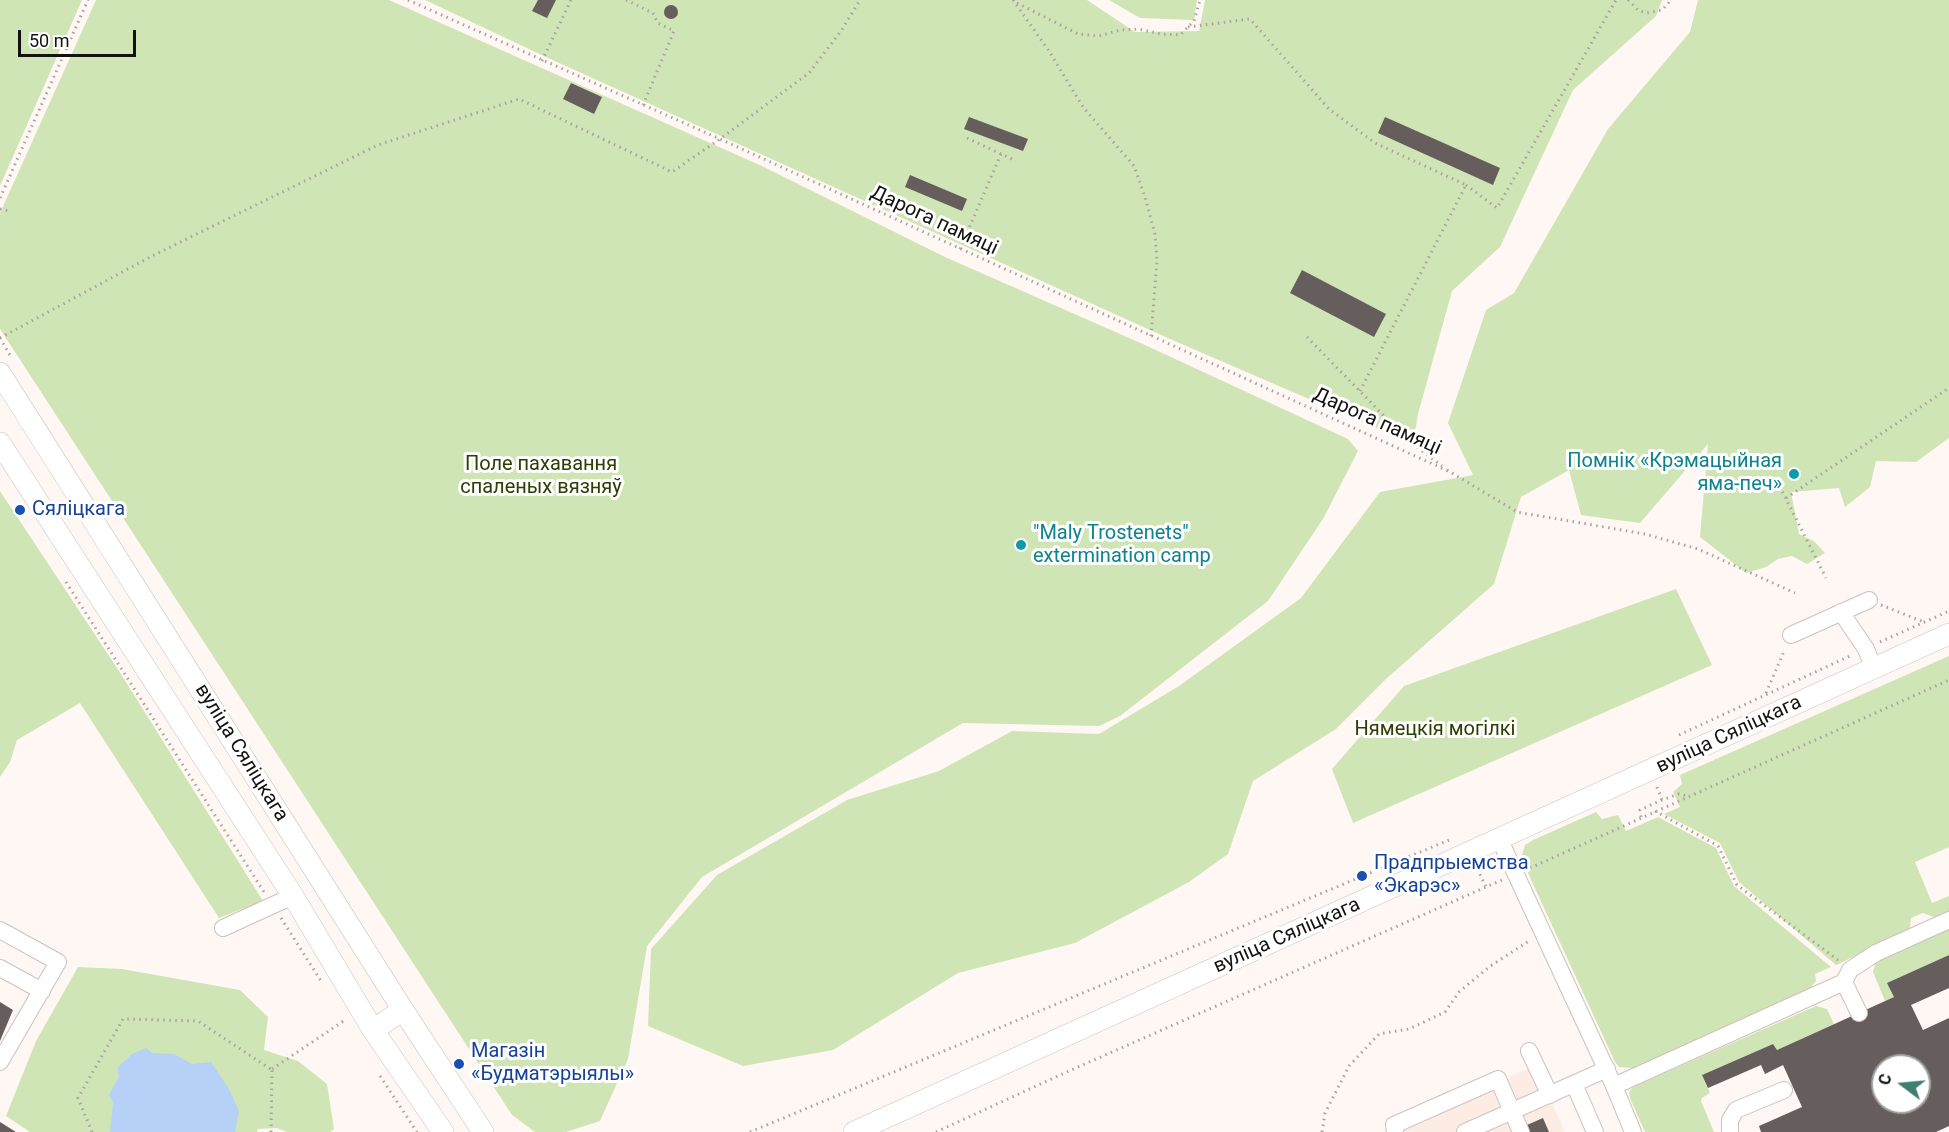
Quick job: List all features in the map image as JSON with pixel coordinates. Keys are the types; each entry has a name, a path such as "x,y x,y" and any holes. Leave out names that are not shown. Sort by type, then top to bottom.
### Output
{"main road":[{"name":"вуліца Сяліцкага","path":"0,373 403,1010 483,1132"},
{"name":"вуліца Сяліцкага","path":"0,443 293,896 373,1030 443,1132"},
{"name":"вуліца Сяліцкага","path":"854,1132 1651,771 1870,658 1949,634"},
{"path":"373,1030 403,1010"}],"lane":[{"path":"1791,635 1869,600"},
{"path":"1841,612 1870,658"},
{"path":"1499,838 1607,1069 1633,1132"},
{"path":"223,928 293,896"},
{"path":"1614,1086 1847,976 1876,952 1949,920"},
{"path":"0,930 58,962 0,1062"},
{"path":"0,968 42,991"},
{"path":"1847,976 1859,1013"},
{"path":"1529,1051 1550,1095"},
{"path":"1465,1132 1484,1128 1512,1112 1607,1069"},
{"path":"1395,1132 1394,1125 1498,1079 1521,1132"},
{"path":"1574,1084 1595,1132"},
{"path":"1730,1132 1730,1120 1736,1110 1784,1090"}],"path":[{"path":"0,198 88,0"},
{"name":"Дарога памяці","path":"408,0 720,139 1448,471"},
{"path":"542,61 571,0"},
{"path":"626,0 653,13 658,23 674,31 643,106"},
{"path":"0,338 152,256 378,145 519,99 672,171 720,139 809,73 841,31 860,0"},
{"path":"1014,1 1078,34 1099,36 1121,30 1139,29 1180,35 1194,21 1200,0"},
{"path":"1188,27 1250,19 1329,109 1375,143 1466,185 1497,208 1616,0"},
{"path":"1628,0 1638,10 1646,13 1662,10 1671,0"},
{"path":"1014,1 1049,51 1083,107 1134,166 1155,234 1157,261 1151,336"},
{"path":"967,138 1016,161"},
{"path":"960,249 1001,154"},
{"path":"1360,392 1466,185"},
{"path":"0,209 9,211"},
{"path":"1307,337 1413,444 1448,471 1517,512 1645,534 1688,546 1795,593"},
{"path":"1786,498 1949,388"},
{"path":"1777,481 1826,578"},
{"path":"64,579 322,983"},
{"path":"1869,600 1924,622"},
{"path":"1679,735 1766,695 1870,658 1924,622 1949,611"},
{"path":"1766,695 1791,635"},
{"path":"936,1132 1949,680"},
{"path":"1641,817 1640,810 1680,794 1687,796"},
{"path":"1655,811 1718,846 1737,885 1847,976"},
{"path":"750,1132 1453,838"},
{"path":"1322,1132 1325,1113 1349,1066 1379,1034 1408,1029 1445,1012 1459,992 1489,967 1543,932"},
{"path":"272,1070 345,1020 339,1011"},
{"path":"92,1132 78,1098 123,1019 198,1021 272,1070"},
{"path":"271,1132 272,1070"},
{"path":"376,1070 417,1132"}],"shaded area":[{"path":"1535,1065 1565,1132 1395,1132"}],"green space":[{"path":"0,0 82,0 0,186"},
{"name":"Поле пахавання спаленых вязняў","path":"96,0 389,0 764,167 945,257 1145,345 1348,439 1358,451 1323,519 1268,601 1120,716 1099,726 963,723 702,877 647,946 628,1059 600,1121 566,1132 535,1132 512,1115 0,329 0,213"},
{"path":"425,0 1087,0 1135,32 1199,31 1205,0 1662,0 1656,16 1573,90 1500,247 1452,291 1418,414 1413,444 1170,339 548,58"},
{"path":"1109,0 1197,0 1194,20 1140,18"},
{"path":"1698,0 1949,0 1949,438 1916,462 1876,461 1870,487 1845,507 1839,488 1791,492 1799,534 1814,541 1825,553 1807,564 1792,556 1778,559 1766,567 1746,573 1700,537 1708,444 1640,523 1581,515 1569,470 1521,497 1494,584 1386,679 1336,729 1253,781 1228,854 1189,882 1075,943 958,973 833,1050 743,1066 648,1026 651,949 717,875 847,800 939,771 1012,731 1099,734 1179,686 1301,598 1380,492 1473,475 1448,423 1486,310 1514,293 1608,129 1690,32"},
{"path":"0,491 119,671 263,901 219,918 80,703 17,740 10,762 0,777"},
{"name":"Нямецкія могілкі","path":"1676,589 1712,665 1353,823 1332,769 1404,686"},
{"path":"1949,656 1949,847 1915,862 1932,903 1949,896 1949,913 1936,918 1923,913 1911,918 1907,932 1836,965 1739,882 1720,843 1664,814 1680,807 1673,792 1682,784 1680,775"},
{"path":"1596,812 1602,819 1618,815 1626,831 1658,817 1716,848 1734,886 1831,967 1815,974 1816,981 1809,990 1633,1068 1619,1067 1521,858 1525,845 1533,840"},
{"path":"1949,928 1949,955 1888,983 1894,997 1885,1001 1873,972 1876,961"},
{"path":"78,967 122,969 240,990 268,1017 264,1050 298,1061 327,1084 334,1129 330,1132 287,1132 277,1128 258,1129 257,1132 30,1132 6,1116 36,1041"},
{"path":"1816,1006 1827,1009 1834,1024 1777,1050 1773,1044 1702,1075 1710,1093 1701,1101 1714,1132 1645,1132 1630,1098 1629,1092 1633,1087"}],"water":[{"path":"146,1048 152,1053 174,1054 192,1064 211,1062 229,1089 239,1111 235,1132 110,1132 113,1103 109,1095 119,1077 117,1068 132,1054"}],"building":[{"path":"538,0 556,0 547,18 532,11"},
{"path":"671,5 676,7 678,12 676,17 671,19 666,17 664,12 666,7"},
{"path":"571,83 602,97 594,114 563,99"},
{"path":"969,117 1028,139 1023,151 964,129"},
{"path":"1385,117 1500,168 1493,185 1378,133"},
{"path":"910,175 967,199 962,211 905,187"},
{"path":"1302,270 1386,314 1374,337 1290,293"},
{"path":"1949,955 1949,988 1911,1005 1923,1030 1949,1018 1949,1126 1936,1132 1761,1132 1759,1126 1802,1107 1783,1065 1765,1074 1761,1065 1708,1088 1702,1075 1773,1044 1777,1050 1894,997 1887,983"},
{"path":"0,1002 13,1010 0,1041"},
{"path":"1543,1118 1549,1132 1530,1132 1527,1125"},
{"path":"0,1122 16,1132 0,1132"}],"place":[{"name":"Помнік «Крэмацыйная яма-печ»","path":"1794,474"},
{"name":"Сяліцкага","path":"20,510"},
{"name":"\"Maly Trostenets\" extermination camp","path":"1021,545"},
{"name":"Прадпрыемства «Экарэс»","path":"1362,876"},
{"name":"Магазін «Будматэрыялы»","path":"459,1064"}]}
